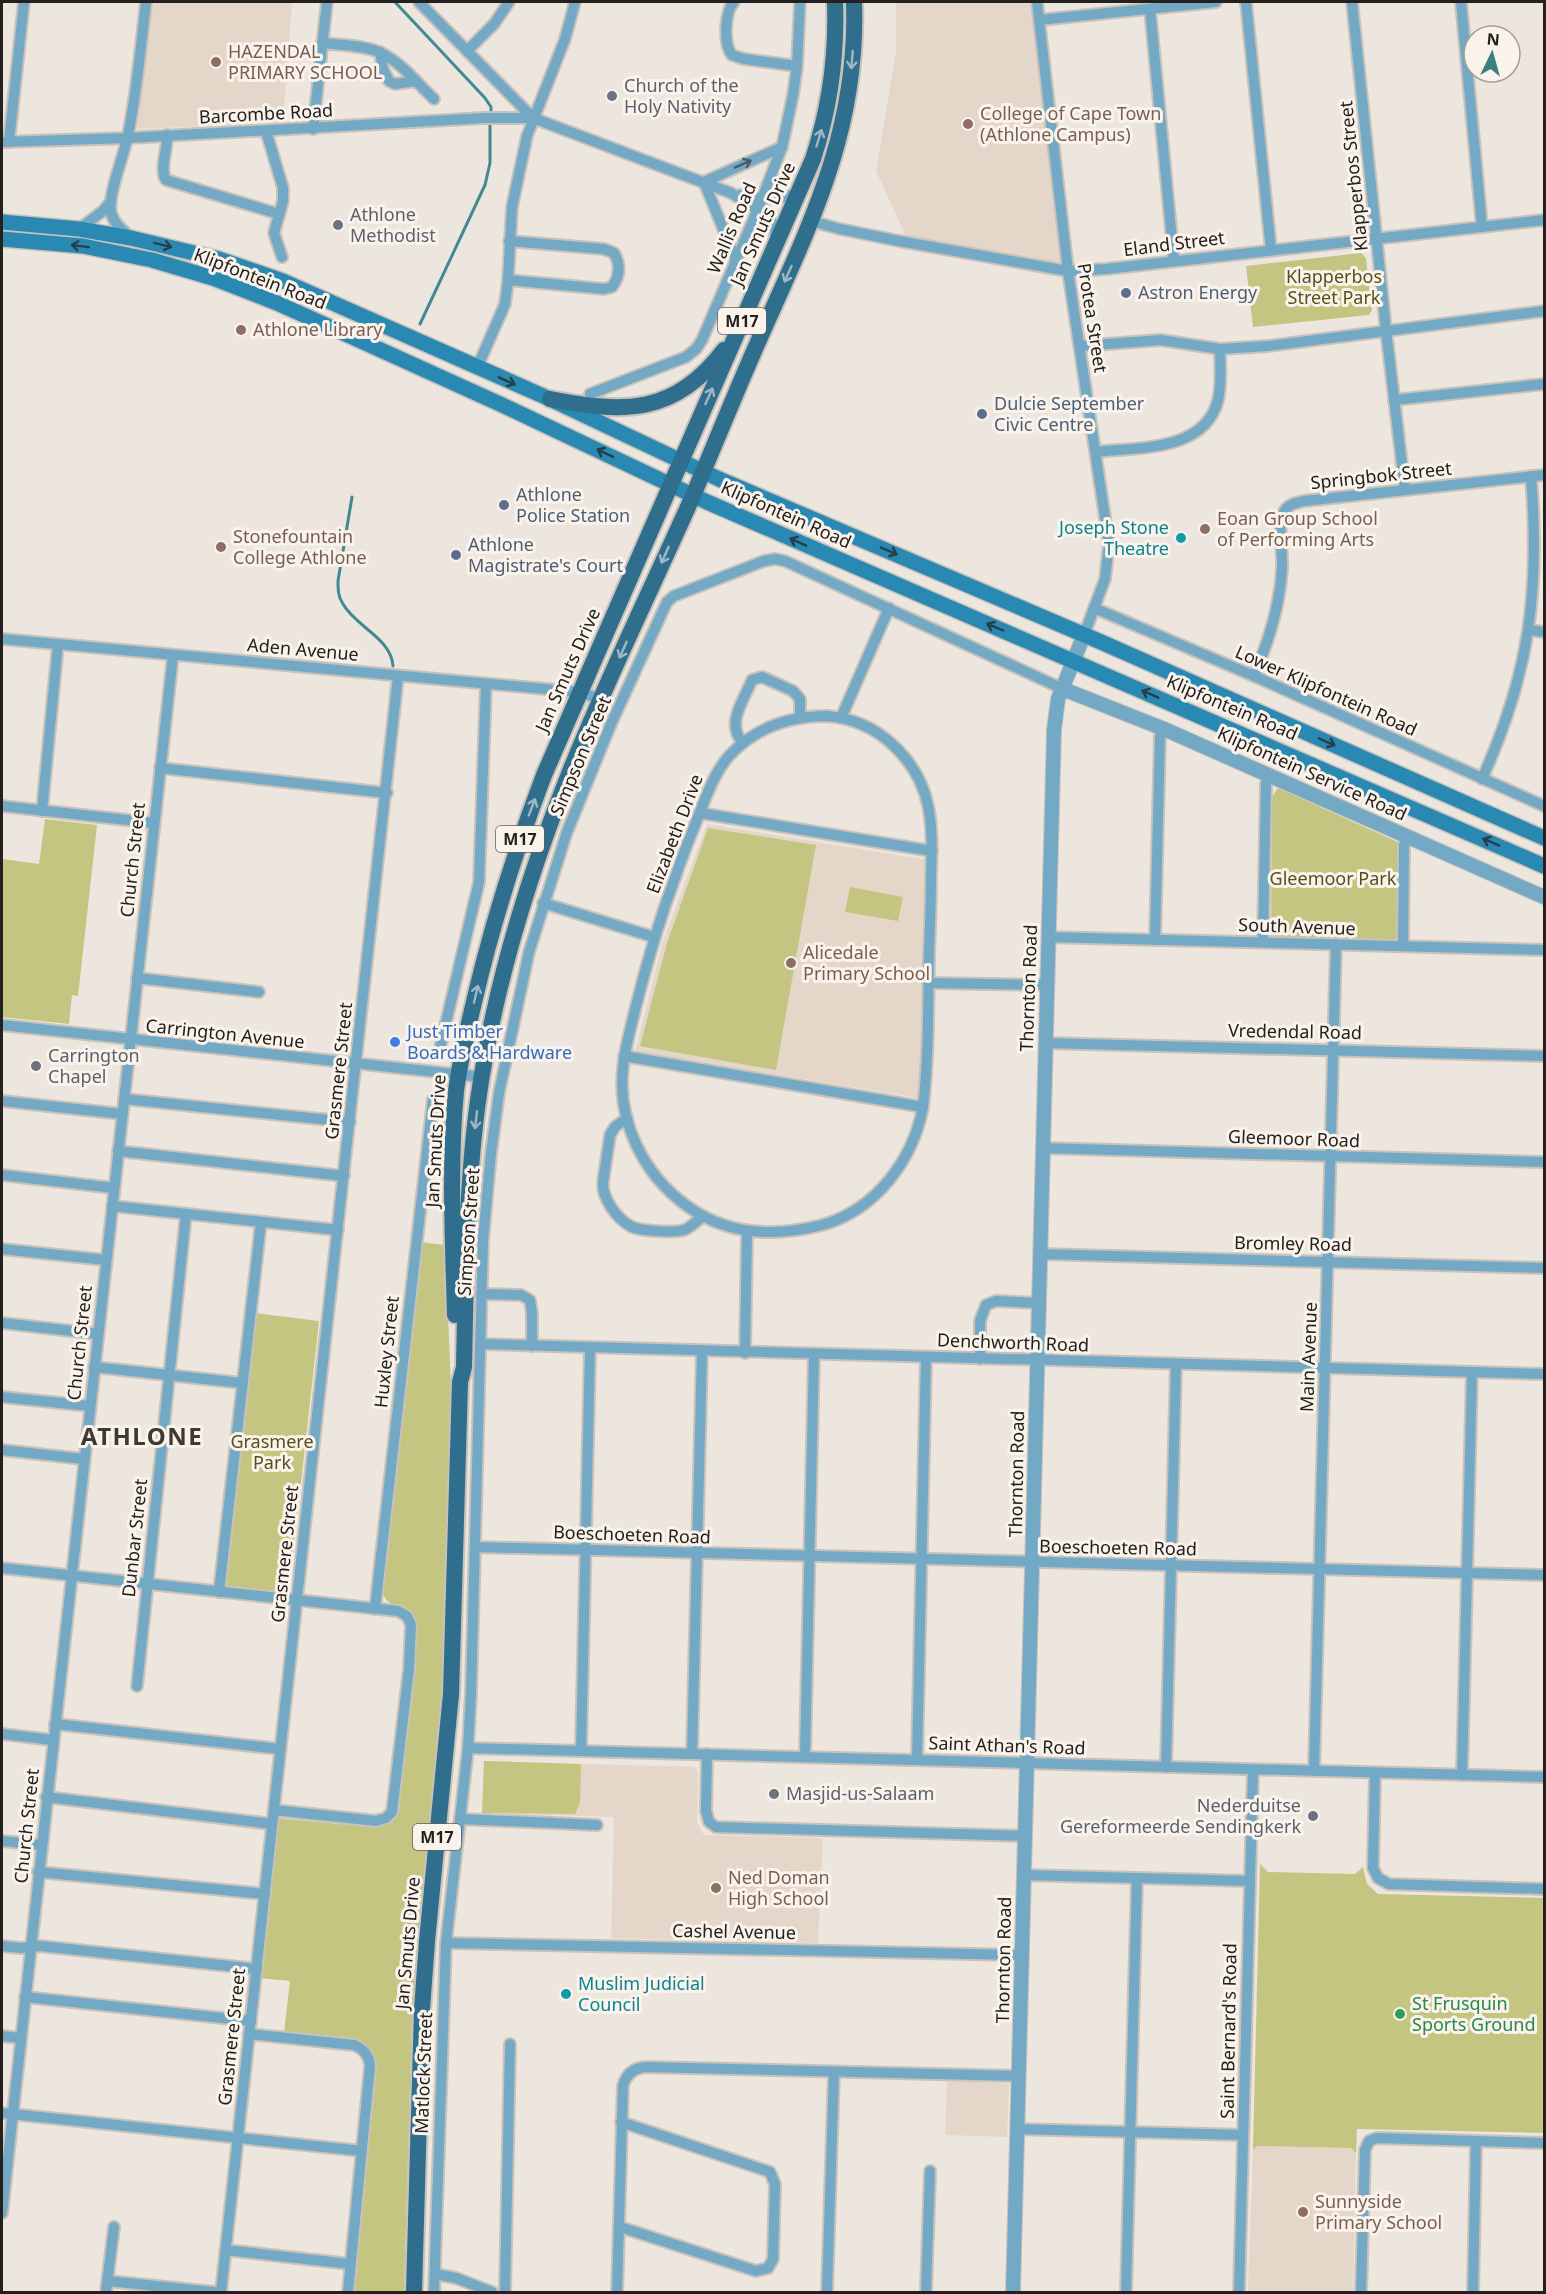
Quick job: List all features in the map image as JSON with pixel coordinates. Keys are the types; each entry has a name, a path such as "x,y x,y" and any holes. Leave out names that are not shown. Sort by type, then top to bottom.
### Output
{"main road":[{"name":"Jan Smuts Drive","path":"460,1382 456,1366 451,1198 453,1135 459,1074 480,977 508,875 544,775 799,192 822,132 834,63 835,2"},
{"name":"Jan Smuts Drive","path":"414,2292 422,2009 451,1694 460,1382 464,1367 469,1198 482,1077 500,988 529,885 569,772 693,495 832,166 848,99 853,59 854,2"},
{"name":"Klipfontein Road","path":"2,222 79,229 131,238 219,259 283,281 550,399 680,461 1084,635 1545,838"},
{"name":"Klipfontein Road","path":"2,239 83,246 152,260 203,275 277,303 693,495 1545,866"},
{"path":"550,399 610,409 628,408 661,400 689,385 721,354 736,335"}],"street":[{"path":"5,142 24,2"},
{"path":"131,238 114,222 111,201 135,102 146,2"},
{"path":"313,129 327,2"},
{"path":"418,2 533,118 730,193 759,209 773,223 777,240"},
{"path":"467,51 494,24 509,2"},
{"path":"477,368 505,304 516,181 533,118 565,39 575,2"},
{"path":"734,2 729,9 727,29 727,46 732,55 744,59 797,66"},
{"name":"Wallis Road","path":"590,394 686,357 702,340 759,209 782,147 797,66 800,2"},
{"name":"Protea Street","path":"1037,2 1068,271 1107,523 1109,558 1105,579 1084,635"},
{"path":"1039,21 1216,2"},
{"path":"1246,2 1271,250"},
{"name":"Klapperbos Street","path":"1352,2 1405,490"},
{"path":"1461,2 1482,227"},
{"path":"1150,9 1174,261"},
{"path":"322,43 381,52 398,64 434,99"},
{"path":"381,52 383,69 389,81 395,84 415,81"},
{"name":"Barcombe Road","path":"5,142 313,129 501,117 533,118"},
{"path":"266,131 283,188 283,201 274,237 282,257"},
{"path":"167,135 166,157 162,173 166,180 279,214"},
{"path":"704,182 782,147"},
{"path":"704,182 736,260"},
{"path":"730,193 763,198 785,198 799,192"},
{"path":"79,229 103,211 111,201"},
{"name":"Eland Street","path":"811,220 840,229 899,241 1068,271 1545,220"},
{"path":"508,280 604,289 612,287 618,280 619,262 615,253 604,249 509,241"},
{"path":"1080,346 1161,340 1220,349 1268,346 1545,311"},
{"path":"1096,452 1181,441 1196,433 1214,412 1219,398 1220,349"},
{"path":"1395,400 1545,384"},
{"name":"Springbok Street","path":"1254,676 1271,631 1280,592 1282,520 1286,509 1304,501 1545,475"},
{"path":"1482,779 1510,711 1529,630 1535,568 1531,476"},
{"name":"Simpson Street","path":"475,1548 481,1294 487,1190 499,1093 520,987 543,903 567,832 611,724 661,611 669,599 764,561 775,559 785,561 1063,689"},
{"path":"842,718 889,608"},
{"name":"Lower Klipfontein Road","path":"1094,608 1254,676 1545,806"},
{"path":"1529,630 1545,632"},
{"name":"Thornton Road","path":"1013,2292 1054,717 1084,635"},
{"name":"Aden Avenue","path":"2,639 579,692 601,699"},
{"path":"42,811 58,644"},
{"name":"Church Street","path":"2,2214 7,2113 25,1997 173,655"},
{"name":"Grasmere Street","path":"221,2292 387,794 398,676"},
{"path":"742,743 737,737 734,726 735,718 752,680 762,677 793,691 800,699 800,717"},
{"path":"440,1048 453,984 479,882 486,684"},
{"name":"Klipfontein Service Road","path":"1063,689 1164,729 1545,897"},
{"name":"Elizabeth Drive","path":"800,717 842,718 859,723 887,739 912,766 929,806 932,851 923,1107 917,1132 902,1165 888,1182 863,1204 826,1224 800,1231 747,1232 727,1227 703,1216 669,1191 654,1174 636,1146 627,1118 622,1095 624,1056 654,937 700,813 719,769 742,743 775,724 800,717"},
{"path":"1155,940 1160,736 1164,729"},
{"path":"160,768 387,794"},
{"path":"1263,942 1266,783 1270,775"},
{"path":"2,806 154,823"},
{"path":"700,813 932,851"},
{"path":"1403,946 1404,845 1408,836"},
{"path":"543,903 654,937"},
{"name":"South Avenue","path":"1048,936 1545,950"},
{"name":"Main Avenue","path":"1314,1771 1336,944"},
{"path":"137,978 259,992"},
{"path":"928,984 1047,985"},
{"name":"Carrington Avenue","path":"2,1025 482,1077"},
{"name":"Vredendal Road","path":"1046,1043 1545,1056"},
{"path":"624,1056 923,1107"},
{"name":"Huxley Street","path":"375,1609 433,1098"},
{"path":"124,1099 350,1122"},
{"path":"2,1101 122,1114"},
{"path":"627,1118 615,1127 610,1135 603,1182 607,1200 627,1223 640,1229 679,1231 690,1227 703,1216"},
{"name":"Gleemoor Road","path":"1042,1148 1545,1162"},
{"path":"118,1151 344,1176"},
{"path":"2,1176 114,1188"},
{"path":"112,1206 338,1230"},
{"name":"Dunbar Street","path":"137,1686 186,1214"},
{"path":"219,1592 261,1222"},
{"path":"745,1353 747,1232"},
{"path":"2,1249 106,1260"},
{"name":"Bromley Road","path":"1040,1254 1545,1268"},
{"path":"481,1294 521,1295 530,1300 532,1346"},
{"path":"980,1359 981,1321 986,1305 996,1301 1039,1303"},
{"path":"2,1323 98,1334"},
{"name":"Denchworth Road","path":"480,1344 1545,1374"},
{"path":"581,1751 590,1348"},
{"path":"692,1754 702,1352"},
{"path":"805,1756 814,1354"},
{"path":"917,1759 926,1357"},
{"path":"1166,1767 1176,1364"},
{"path":"94,1367 242,1383"},
{"path":"1462,1775 1472,1372"},
{"path":"2,1397 90,1406"},
{"path":"2,1450 84,1459"},
{"name":"Boeschoeten Road","path":"475,1548 1545,1575"},
{"name":"Matlock Street","path":"434,2292 446,1943 468,1748 475,1548"},
{"path":"2,1568 402,1612 407,1616 411,1624 409,1670 392,1812 386,1818 376,1821 274,1810"},
{"path":"55,1724 280,1749"},
{"path":"2,1734 53,1740"},
{"name":"Saint Athan's Road","path":"468,1748 1545,1777"},
{"path":"707,1754 706,1811 709,1822 717,1827 1025,1836"},
{"name":"Saint Bernard's Road","path":"1239,2292 1253,1770"},
{"path":"1375,1773 1373,1868 1378,1878 1399,1886 1545,1889"},
{"path":"46,1797 272,1824"},
{"path":"460,1819 597,1825"},
{"path":"2,1840 41,1845"},
{"path":"38,1872 265,1894"},
{"path":"1024,1875 1249,1881"},
{"path":"1126,2292 1137,1878"},
{"name":"Cashel Avenue","path":"446,1943 1022,1955"},
{"path":"2,1946 40,1946 256,1969"},
{"path":"25,1997 251,2021"},
{"path":"249,2034 354,2045 366,2052 370,2066 348,2292"},
{"path":"2,2036 20,2038"},
{"path":"505,2292 510,2044"},
{"path":"617,2292 622,2086 629,2073 646,2067 1019,2076"},
{"path":"827,2292 834,2072"},
{"path":"7,2113 362,2151"},
{"path":"620,2227 756,2271 768,2268 773,2259 775,2184 773,2175 766,2170 621,2122"},
{"path":"1017,2129 1243,2135"},
{"path":"1361,2292 1365,2150 1369,2141 1377,2138 1545,2143"},
{"path":"1473,2292 1476,2141"},
{"path":"926,2292 930,2171"},
{"path":"114,2228 107,2287 214,2292"},
{"path":"226,2250 350,2264"},
{"path":"435,2274 456,2278 492,2292"}],"shaded area":[{"name":"HAZENDAL PRIMARY SCHOOL","path":"152,2 292,2 283,123 137,129"},
{"name":"College of Cape Town (Athlone Campus)","path":"896,2 1037,2 1068,271 909,243 876,171 896,51"},
{"name":"Alicedale Primary School","path":"707,824 928,860 920,1098 635,1052 663,941"},
{"name":"Ned Doman High School","path":"484,1761 694,1767 698,1772 697,1823 704,1835 823,1838 818,1943 611,1938 614,1817 482,1813"},
{"path":"947,2080 1009,2084 1007,2137 945,2135"},
{"name":"Sunnyside Primary School","path":"1257,2146 1351,2148 1356,2153 1353,2292 1248,2292 1253,2150"}],"green space":[{"name":"Klapperbos Street Park","path":"1361,253 1366,258 1372,310 1369,315 1253,327 1246,266"},
{"name":"Gleemoor Park","path":"1278,788 1400,843 1399,942 1271,937 1272,797"},
{"path":"45,819 97,825 78,996 72,995 69,1024 2,1017 2,859 39,864"},
{"path":"708,828 816,845 776,1070 640,1046 667,943"},
{"path":"850,887 903,897 898,921 845,912"},
{"path":"421,1242 445,1245 451,1387 443,1673 436,1776 422,1893 412,2023 404,2292 352,2292 375,2063 373,2055 366,2045 359,2041 284,2033 290,1981 260,1978 277,1818 369,1827 370,1825 387,1825 397,1816 413,1670 415,1623 409,1612 388,1601 382,1589"},
{"name":"Grasmere Park","path":"255,1313 319,1321 289,1590 286,1594 225,1586"},
{"path":"484,1761 581,1764 580,1803 575,1814 482,1813"},
{"name":"St Frusquin Sports Ground","path":"1260,1864 1268,1872 1355,1874 1363,1867 1367,1884 1378,1894 1544,1898 1544,2133 1357,2129 1356,2153 1351,2148 1257,2146 1253,2150"}],"waterway":[{"path":"395,2 485,98 491,107 491,115"},
{"path":"420,324 485,185 490,163 490,122"},
{"path":"352,497 338,581 339,596 349,612 380,640 391,656 393,666"}],"place":[{"name":"HAZENDAL PRIMARY SCHOOL","path":"216,62"},
{"name":"Church of the Holy Nativity","path":"612,96"},
{"name":"College of Cape Town (Athlone Campus)","path":"968,124"},
{"name":"Athlone Methodist","path":"338,225"},
{"name":"Astron Energy","path":"1126,293"},
{"name":"Athlone Library","path":"241,330"},
{"name":"Dulcie September Civic Centre","path":"982,414"},
{"name":"Athlone Police Station","path":"504,505"},
{"name":"Eoan Group School of Performing Arts","path":"1205,529"},
{"name":"Joseph Stone Theatre","path":"1181,538"},
{"name":"Stonefountain College Athlone","path":"221,547"},
{"name":"Athlone Magistrate's Court","path":"456,555"},
{"name":"Alicedale Primary School","path":"791,963"},
{"name":"Just Timber Boards & Hardware","path":"395,1042"},
{"name":"Carrington Chapel","path":"36,1066"},
{"name":"Masjid-us-Salaam","path":"774,1794"},
{"name":"Nederduitse Gereformeerde Sendingkerk","path":"1313,1816"},
{"name":"Ned Doman High School","path":"716,1888"},
{"name":"Muslim Judicial Council","path":"566,1994"},
{"name":"St Frusquin Sports Ground","path":"1400,2014"},
{"name":"Sunnyside Primary School","path":"1303,2212"}],"district":[{"name":"ATHLONE","path":"142,1437"}]}
